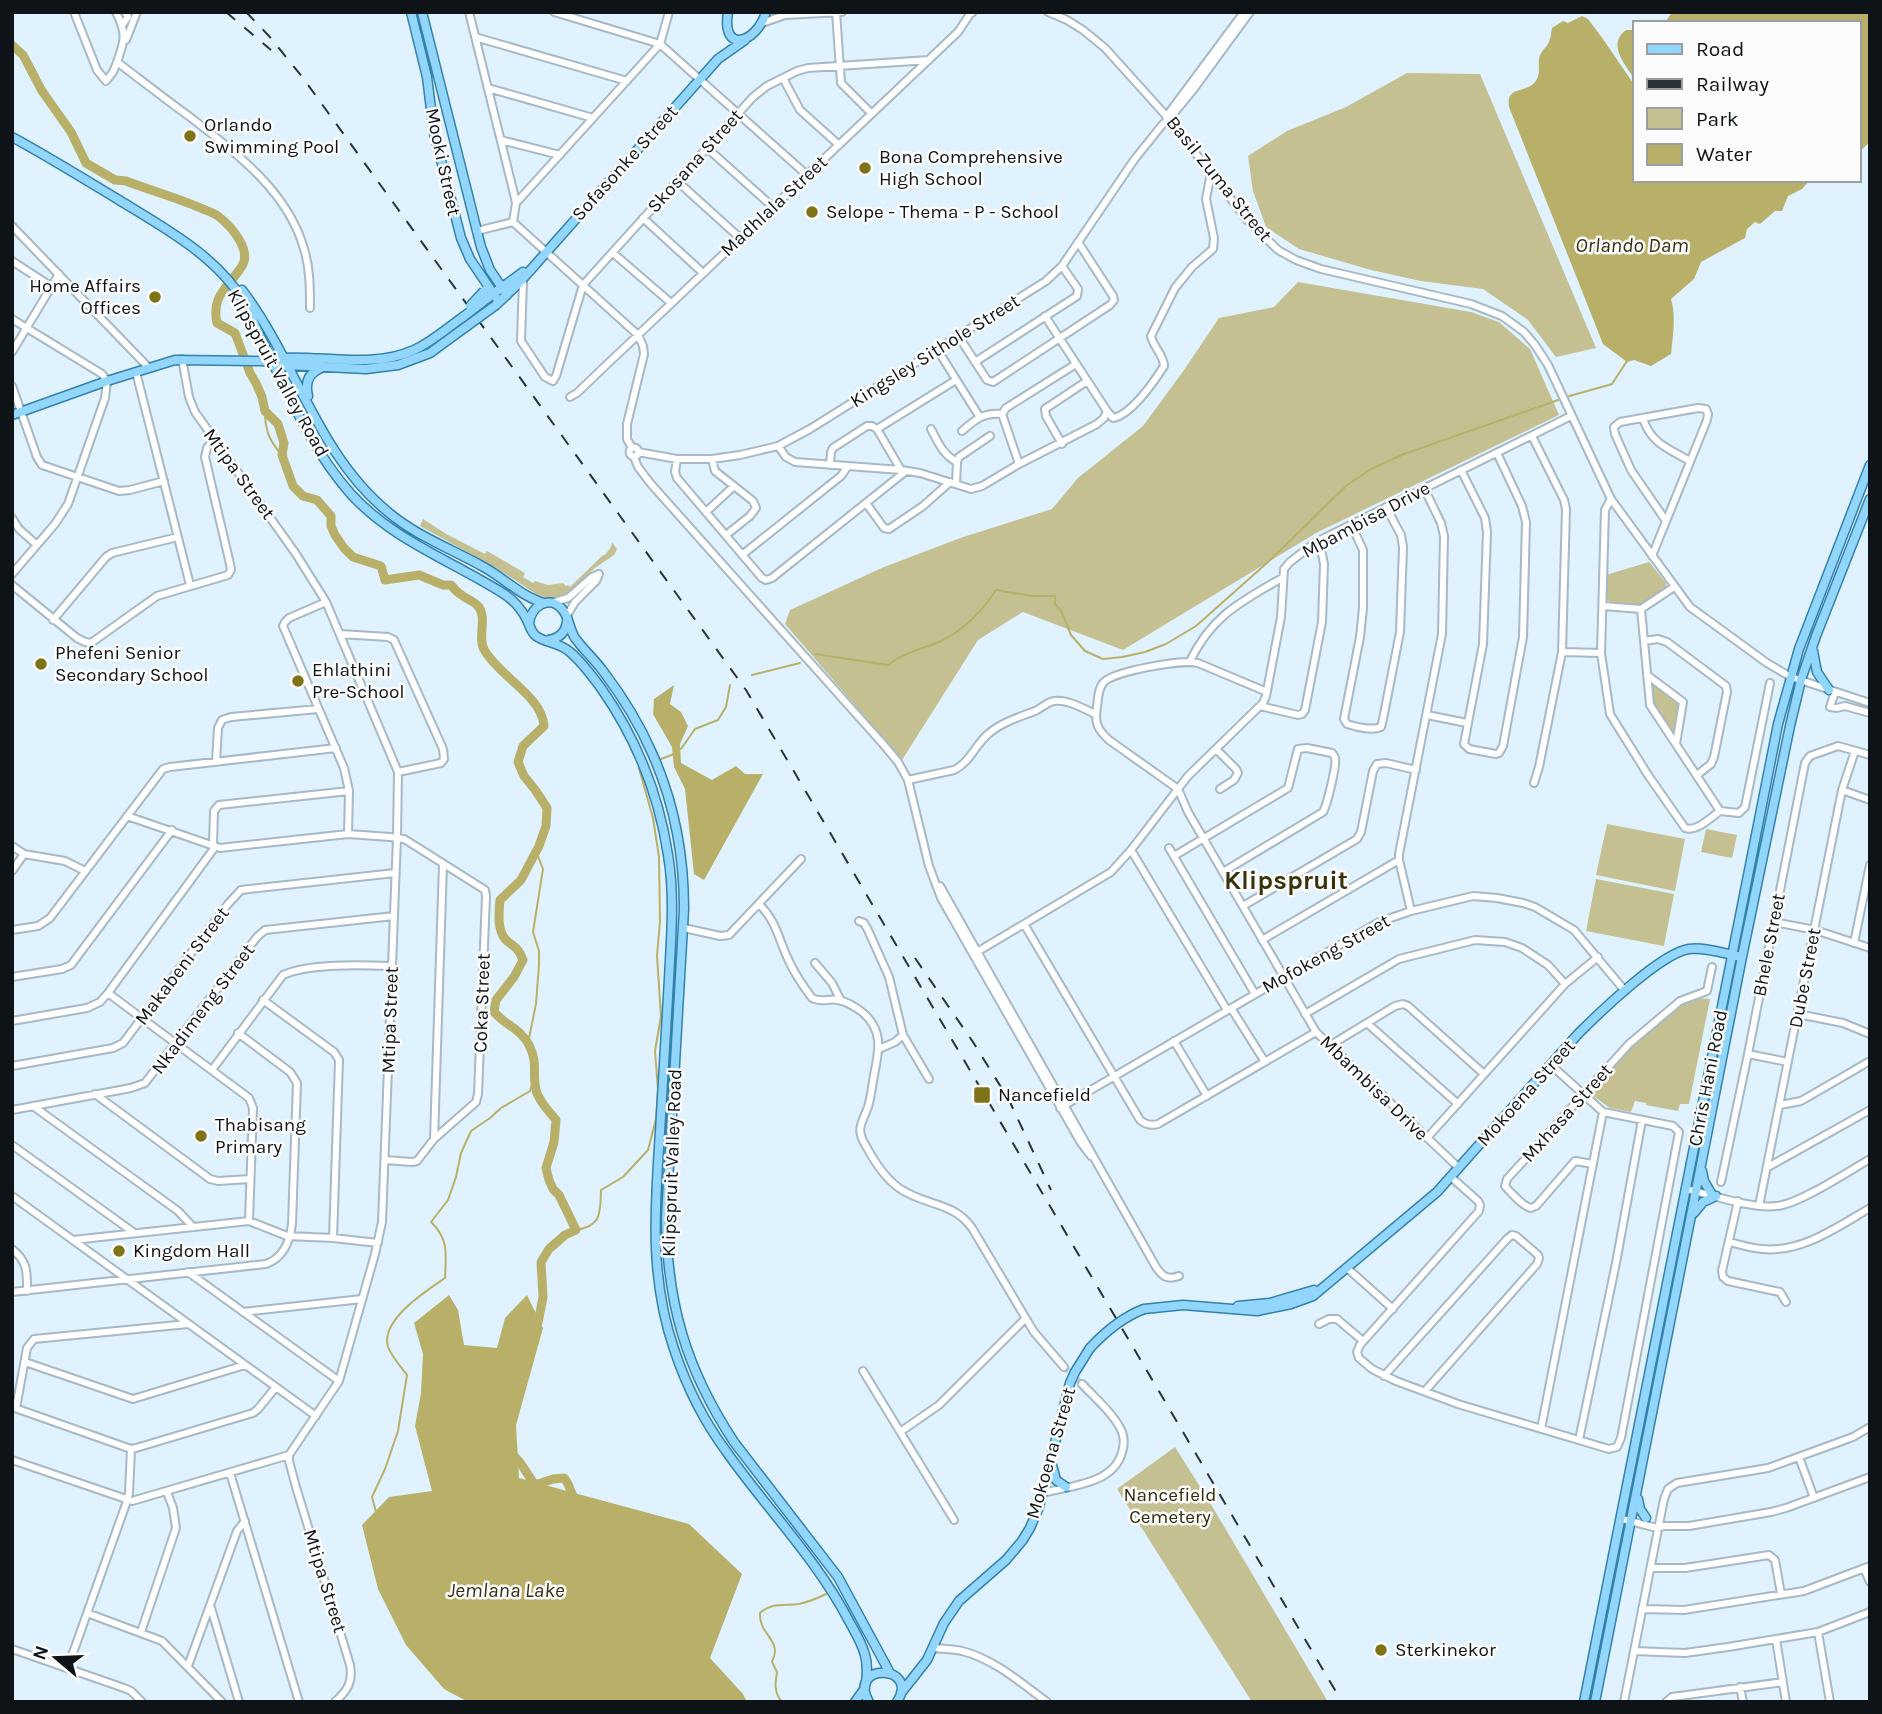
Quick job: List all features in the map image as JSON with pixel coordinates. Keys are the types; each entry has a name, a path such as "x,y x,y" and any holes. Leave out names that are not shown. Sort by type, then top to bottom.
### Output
{"main road":[{"name":"Mooki Street","path":"411,12 427,77 434,133 457,223 470,259 498,304"},
{"name":"Mooki Street","path":"422,12 477,231 490,270 505,291"},
{"name":"Sofasonke Street","path":"718,59 753,35 766,12"},
{"name":"Sofasonke Street","path":"12,415 148,367 182,359 286,361 378,369 407,363 430,354 498,304 505,291 546,251 700,80 726,46 727,15"},
{"path":"727,32 737,41 745,40"},
{"name":"Klipspruit Valley Road","path":"12,131 51,152 198,245 254,305 334,450 349,473 389,514 412,530 480,565 527,596 548,603"},
{"name":"Klipspruit Valley Road","path":"12,137 159,225 215,264"},
{"path":"490,270 503,276 522,276"},
{"name":"Klipspruit Valley Road","path":"238,289 263,342 265,361 278,375 302,424 342,484 381,523 507,596 519,607 529,624"},
{"name":"Sofasonke Street","path":"286,361 300,358 394,357 424,345 452,325 489,292 505,291"},
{"path":"254,305 283,347 300,358"},
{"path":"263,342 261,353 278,375"},
{"path":"314,416 306,384 314,371 331,367"},
{"name":"Chris Hani Road","path":"1595,1702 1686,1189 1772,756 1791,677 1814,606 1870,466"},
{"name":"Chris Hani Road","path":"1584,1702 1627,1516 1637,1489 1785,747 1801,680 1870,499"},
{"path":"548,603 561,608 567,619 562,634 549,640 537,637 529,624 534,609 548,603"},
{"name":"Klipspruit Valley Road","path":"567,619 576,638 619,692 641,729 658,766 677,832 683,876 684,928 666,1217 668,1269 681,1332 703,1389 722,1424 838,1577 892,1674 900,1683 899,1699"},
{"name":"Klipspruit Valley Road","path":"549,640 570,652 586,668 611,703 643,762 654,791 665,835 671,874 672,910 654,1218 657,1271 670,1336 687,1383 715,1435 817,1567 842,1608 864,1649 867,1667 865,1695 869,1702"},
{"path":"1813,645 1815,666 1820,678 1832,691"},
{"name":"Mokoena Street","path":"899,1699 934,1648 944,1623 960,1601 1006,1560 1022,1541 1043,1493 1070,1383 1090,1348 1111,1328 1144,1309 1173,1300 1235,1306 1258,1305 1303,1294 1329,1282 1427,1202 1597,1015 1656,966 1683,951 1696,949 1742,957"},
{"path":"1692,1216 1703,1202 1714,1196 1704,1181 1702,1165"},
{"path":"1052,1455 1055,1478 1066,1487"},
{"path":"1637,1489 1640,1509 1646,1518"},
{"path":"855,1702 876,1673 901,1676 916,1673"}],"street":[{"path":"74,12 97,70 106,81 113,72 137,12"},
{"path":"116,12 125,37 123,45"},
{"path":"122,25 128,17 125,12"},
{"path":"469,12 516,203 513,222"},
{"path":"554,12 660,44 807,175"},
{"path":"516,203 660,44 669,12"},
{"path":"774,12 785,15"},
{"path":"836,12 840,78 843,86 872,114"},
{"path":"762,23 785,15 842,12"},
{"name":"Madhlala Street","path":"570,397 958,33 973,12"},
{"name":"Basil Zuma Street","path":"1048,12 1068,20 1105,48 1168,117 1258,232 1278,250 1321,269 1471,303 1502,316 1524,332 1535,345 1548,365 1571,416"},
{"name":"Kingsley Sithole Street","path":"635,452 677,459 712,459 778,446 810,429 1046,281 1062,266 1134,160 1244,12"},
{"name":"Kingsley Sithole Street","path":"1168,117 1193,90 1250,12"},
{"path":"475,37 627,80"},
{"name":"Skosana Street","path":"522,276 521,341 549,380 553,381 583,285 761,90 803,69 929,60"},
{"path":"117,62 233,151 278,198 291,218 304,247 309,273 310,308"},
{"path":"783,78 800,110 839,145"},
{"path":"488,88 593,118"},
{"path":"501,140 559,155"},
{"path":"707,148 773,207"},
{"path":"1045,316 1113,418 1120,416 1138,401 1164,366 1164,359 1153,342 1152,333 1175,288 1214,246 1206,195 1211,173"},
{"path":"677,181 740,238"},
{"path":"643,218 704,273"},
{"path":"477,231 513,222"},
{"path":"513,222 638,335 644,354 627,424 627,439 635,452 638,467 898,762 908,780 934,881 945,906 1156,1267 1167,1278 1180,1276"},
{"path":"12,226 148,367"},
{"path":"959,337 987,380 993,382 1110,305 1114,300 1110,289 1078,242"},
{"path":"612,253 671,303"},
{"path":"12,261 52,287"},
{"path":"975,362 1078,294 1078,289 1062,266"},
{"path":"12,352 59,274"},
{"path":"12,319 102,374 107,381 105,398 64,512 12,574"},
{"path":"937,349 978,416"},
{"name":"Mtipa Street","path":"182,359 191,405 326,601 398,772 383,1212 378,1243 339,1381 289,1455 296,1487 350,1665 352,1681 346,1692 335,1702"},
{"path":"1002,414 1006,408 1076,364"},
{"path":"136,372 190,585"},
{"path":"877,429 956,380"},
{"path":"1062,444 1046,416 1045,409 1087,381"},
{"path":"12,386 39,462 47,467 119,491 164,481"},
{"path":"1652,556 1707,420 1707,410 1698,408 1620,422 1615,426 1614,430 1631,470 1666,521"},
{"path":"778,446 792,461 903,470 971,489 978,488 1097,424 1107,411"},
{"path":"962,431 978,416 1002,414"},
{"path":"1002,414 1019,464"},
{"path":"1571,416 1611,499 1695,612 1791,677 1870,703"},
{"name":"Mbambisa Drive","path":"1282,578 1286,566 1316,542 1571,416"},
{"path":"1643,418 1648,433 1690,461"},
{"path":"830,465 831,452 835,447 867,426 872,426 877,429 903,470"},
{"path":"931,429 942,449 950,459 957,462"},
{"path":"866,503 884,528 889,529 953,483 957,462 962,454 990,436"},
{"path":"1532,436 1566,509 1562,652 1534,783"},
{"path":"12,585 81,641 91,643 157,596 225,576 231,570 205,457 207,448 214,439"},
{"path":"1660,453 1664,446"},
{"path":"1461,470 1485,518 1487,532 1483,644 1464,740 1465,746 1473,750 1496,754 1500,753 1503,746 1523,637 1525,513 1497,453"},
{"path":"677,459 676,477 762,579 768,580 866,503 903,470"},
{"path":"712,459 715,471 753,501 756,508 726,536"},
{"path":"742,555 841,476 848,466"},
{"path":"706,512 733,486"},
{"path":"1411,911 1399,860 1443,626 1445,544 1441,523 1424,488"},
{"path":"1611,499 1605,510 1601,653 1609,707 1612,719 1685,828 1695,828 1720,811 1739,813 1745,807 1770,683"},
{"path":"1351,524 1362,546 1363,555 1361,626 1344,715 1345,722 1351,725 1379,729 1399,641 1401,619 1403,542 1387,507"},
{"path":"12,518 19,529 37,545"},
{"path":"53,620 106,557 178,537"},
{"path":"1260,706 1298,715 1305,710 1321,632 1324,598 1323,559 1316,542"},
{"path":"548,603 568,598 599,574 596,581 575,603 567,619"},
{"path":"977,952 1108,874 1131,850 1188,776 1260,706 1267,692 1281,617 1282,578 1247,597 1218,620 1206,633 1190,662"},
{"path":"1603,606 1641,609 1674,587"},
{"path":"326,601 289,618 283,626 346,774 349,791 348,834"},
{"path":"1641,609 1650,705 1720,811"},
{"path":"340,634 388,637 394,640 443,749 444,759 441,763 398,772"},
{"path":"1644,641 1658,639 1667,642 1726,686 1714,757 1711,764 1697,775"},
{"path":"1562,652 1601,653"},
{"path":"1178,789 1104,736 1097,728 1095,715 1104,682 1113,676 1178,662 1190,662 1267,692"},
{"path":"1647,675 1683,702 1675,744"},
{"path":"1832,691 1830,706 1845,706 1870,713"},
{"path":"908,780 960,767 986,736 1051,702 1075,705 1095,715"},
{"path":"216,762 218,728 222,720 318,709"},
{"path":"1427,715 1467,723"},
{"name":"Bhele Street","path":"1721,1182 1806,761 1810,756 1834,747 1842,746 1855,751"},
{"path":"12,930 44,923 50,918 163,769 336,748"},
{"path":"1216,749 1238,773 1234,780 1220,789"},
{"path":"1174,856 1288,788 1298,749 1332,753 1335,766 1324,812 1223,872"},
{"path":"1855,751 1870,755"},
{"name":"Dube Street","path":"1759,1206 1842,790 1855,751"},
{"path":"1243,906 1357,839 1377,764 1386,763 1416,770"},
{"name":"Mbambisa Drive","path":"1178,789 1203,838 1316,1032 1459,1168"},
{"path":"1842,790 1870,800"},
{"path":"12,1021 88,1008 100,1002 214,846 214,811 217,806 349,791"},
{"path":"127,816 225,848 348,834 397,838"},
{"path":"12,977 62,969 74,962 172,831"},
{"name":"Coka Street","path":"385,1160 415,1162 434,1139 474,1106 478,1099 486,896 481,886 409,842 397,838"},
{"path":"12,846 23,854 65,861 85,871"},
{"path":"1169,848 1255,994"},
{"path":"1131,850 1229,1009 1265,1062"},
{"path":"12,871 23,854"},
{"path":"684,928 726,936 801,859"},
{"path":"1262,940 1399,860"},
{"path":"929,861 941,889 1063,1107"},
{"path":"434,1139 443,865"},
{"path":"1854,943 1870,866"},
{"name":"Makabeni Street","path":"12,1066 118,1046 142,1019 241,890 396,873"},
{"name":"Mofokeng Street","path":"1063,1107 1379,922 1411,911 1474,896 1523,902 1574,930 1625,991"},
{"path":"759,904 779,932 788,959 812,998 841,1001 856,1007 866,1015 879,1039 869,1104 860,1124 865,1145 899,1188 910,1195 958,1213 972,1227 1025,1319 1064,1367"},
{"name":"Nkadimeng Street","path":"12,1110 145,1083 263,931 394,916"},
{"path":"859,921 868,930 888,973 903,1035 929,1079"},
{"path":"1774,922 1815,930 1870,948"},
{"path":"1024,924 1140,1120 1149,1125 1158,1124 1316,1032"},
{"path":"1305,1014 1399,959 1475,940 1505,942 1522,948 1544,961 1565,984"},
{"path":"1427,1139 1565,984 1598,957"},
{"path":"815,962 832,983 841,1001"},
{"path":"212,1070 283,975 296,970 345,965 392,966"},
{"name":"Mxhasa Street","path":"1593,1164 1575,1161 1536,1206 1531,1208 1506,1186 1507,1179 1629,1044 1675,1004 1689,996 1705,992 1712,967"},
{"path":"108,993 252,1101 249,1221"},
{"path":"262,1000 334,1052 339,1060 333,1238"},
{"path":"1329,1046 1398,1005 1405,1005 1484,1074"},
{"path":"1798,1014 1843,1023 1870,1034"},
{"path":"1368,1024 1458,1104"},
{"path":"12,1292 269,1263 276,1259 291,1237 297,1083 290,1072 238,1033"},
{"path":"879,1049 903,1035"},
{"path":"1174,1041 1207,1096"},
{"path":"1748,1054 1788,1062"},
{"path":"1780,1105 1801,1101 1870,1061"},
{"path":"1451,1177 1478,1201 1479,1211 1363,1341 1357,1352 1359,1358 1384,1377 1458,1404 1609,1449 1617,1447 1621,1438 1679,1132 1673,1126 1603,1112 1551,1065"},
{"path":"95,1094 210,1179 218,1181 250,1178"},
{"path":"33,1107 178,1211 193,1227"},
{"path":"1768,1167 1870,1110"},
{"path":"1541,1429 1603,1112"},
{"path":"1579,1440 1616,1263 1642,1120"},
{"path":"12,1145 133,1232"},
{"path":"1686,1189 1759,1206 1775,1206 1789,1203 1870,1158"},
{"path":"12,1196 316,1416"},
{"path":"1738,1201 1722,1271 1725,1279 1780,1292 1786,1302"},
{"path":"1730,1242 1769,1250 1803,1244 1870,1208"},
{"path":"73,1240 249,1221 291,1237 378,1243"},
{"path":"1384,1377 1509,1237 1516,1236 1538,1255 1535,1266 1425,1391"},
{"path":"12,1249 24,1261 27,1291"},
{"path":"1347,1268 1392,1309"},
{"path":"188,1272 339,1381"},
{"path":"243,1312 362,1299"},
{"path":"1319,1324 1337,1318 1363,1341"},
{"path":"900,1432 939,1405 1025,1319"},
{"path":"188,1324 38,1338 29,1344 14,1407 131,1449 142,1448 253,1413 276,1387"},
{"path":"25,1362 133,1399 245,1365"},
{"path":"863,1371 954,1520"},
{"path":"1043,1493 1110,1473 1119,1461 1123,1438 1118,1424 1082,1384"},
{"path":"1624,1702 1665,1494 1670,1486 1759,1470 1853,1437 1870,1427"},
{"path":"68,1667 127,1501 131,1449"},
{"path":"12,1460 127,1501 139,1500 289,1455"},
{"path":"1799,1457 1814,1498"},
{"path":"230,1473 299,1702"},
{"path":"1627,1516 1660,1526 1689,1526 1771,1512 1870,1477"},
{"path":"141,1632 176,1528 167,1492"},
{"path":"1627,1516 1646,1518 1660,1526"},
{"path":"188,1666 237,1531 244,1521"},
{"path":"1651,1567 1685,1568 1769,1555 1776,1564 1781,1594"},
{"path":"1643,1609 1684,1610 1804,1591 1867,1567 1870,1582"},
{"path":"211,1607 239,1702"},
{"path":"1634,1651 1693,1653 1818,1632 1870,1612"},
{"path":"87,1614 162,1641 222,1702"},
{"path":"1818,1632 1830,1702"},
{"path":"1776,1639 1786,1702"},
{"path":"934,1648 961,1651 997,1666 1047,1702"},
{"path":"12,1649 124,1688 142,1702"},
{"path":"1666,1702 1672,1697 1783,1682"},
{"path":"1740,1688 1743,1702"}],"green space":[{"path":"1407,73 1480,74 1596,348 1556,357 1528,320 1483,289 1421,281 1371,270 1299,249 1266,227 1253,191 1248,156 1287,131 1346,107"},
{"path":"1298,282 1471,312 1499,322 1530,349 1559,415 1316,533 1123,650 1023,612 978,640 902,760 785,624 790,610 884,567 963,537 1052,509 1078,478 1143,426 1219,318 1274,307"},
{"path":"423,519 448,535 485,554 487,551 525,573 523,577 533,583 563,583 570,587 605,555 612,542 617,549 614,555 595,568 567,594 547,598 420,526"},
{"path":"1649,562 1666,583 1666,589 1642,605 1607,600 1606,575"},
{"path":"1654,684 1681,703 1675,732 1670,732 1651,703 1651,685"},
{"path":"1607,824 1685,839 1675,891 1596,875"},
{"path":"1706,829 1737,835 1732,858 1701,852"},
{"path":"1596,879 1674,894 1664,946 1586,931"},
{"path":"1697,998 1710,999 1689,1104 1680,1104 1678,1111 1635,1101 1631,1112 1610,1108 1592,1095 1593,1087 1625,1051 1683,1003"},
{"name":"Nancefield Cemetery","path":"1175,1447 1328,1702 1252,1702 1117,1489"}],"water":[{"path":"1672,12 1870,12 1870,142 1861,150 1861,21 1666,21"},
{"name":"Orlando Dam","path":"1582,16 1588,19 1633,83 1633,182 1808,182 1802,189 1788,196 1782,211 1775,211 1760,224 1755,222 1747,229 1745,238 1701,262 1694,279 1671,299 1674,319 1671,354 1651,366 1634,360 1627,362 1603,344 1509,107 1513,93 1531,86 1537,79 1540,56 1549,42 1552,28 1563,21 1568,23"},
{"path":"1626,30 1633,30 1633,77 1620,55 1620,36"},
{"path":"674,685 670,704 681,712 688,726 680,744 681,763 712,780 736,766 745,774 763,774 704,880 694,874 685,789 674,767 672,747 653,714 654,699"},
{"name":"Jemlana Lake","path":"449,1295 458,1310 464,1345 497,1348 505,1318 527,1295 543,1328 516,1425 519,1478 689,1524 742,1574 710,1658 747,1702 468,1702 444,1689 406,1645 378,1589 362,1525 389,1497 432,1491 415,1426 421,1393 423,1354 414,1323"}],"waterway":[{"path":"12,45 23,55 42,91 71,132 86,163 115,180 126,181 213,213 234,232 242,246 244,260 219,298 216,305 217,323 235,333 262,397 265,411 278,424 284,443 282,455 293,486 303,496 317,500 331,516 331,526 344,548 353,557 381,566 385,580 419,575 443,585 451,585 459,594 477,605 482,615 485,651 528,696 542,715 544,726 523,746 518,762 524,776 547,808 546,826 521,880 500,900 499,920 502,935 523,960 496,1000 494,1012 522,1035 532,1052 537,1093 556,1120 554,1142 546,1168 553,1189 559,1195 576,1230 565,1235 549,1249 541,1262 543,1297 537,1328"},
{"path":"1566,397 1612,384 1627,361"},
{"path":"815,654 888,665 956,632 978,613 996,590 1032,596 1055,596 1055,604 1061,611 1071,635 1085,651 1103,659 1145,652 1166,644 1196,626 1268,562 1346,486 1371,469 1404,454 1561,399"},
{"path":"265,411 269,435 282,455"},
{"path":"752,675 800,663"},
{"path":"681,749 695,729 718,720 726,707 730,685"},
{"path":"661,759 674,754"},
{"path":"576,1230 595,1222 600,1212 601,1190 623,1177 648,1150 656,1119 658,1089 655,1051 661,1016 657,956 660,921 659,857 653,818 639,768"},
{"path":"528,1043 536,1004 539,965 539,951 533,932 543,869 536,851"},
{"path":"376,1512 372,1497 398,1431 407,1375 388,1347 387,1337 406,1307 445,1278 444,1241 431,1222 448,1200 461,1153 471,1131 501,1108 530,1091 534,1078"},
{"path":"509,1452 535,1485 564,1478 577,1502"},
{"path":"782,1702 776,1691 777,1672 772,1662 774,1646 762,1625 760,1613 773,1606 799,1604 826,1594"}],"tunnel":[{"path":"1064,1367 1082,1384"}],"railway":[{"path":"226,12 271,50"},
{"path":"246,12 303,78 746,690 1342,1702"},
{"path":"915,958 1009,1100 1051,1190"}],"place":[{"name":"Orlando Swimming Pool","path":"190,136"},
{"name":"Bona Comprehensive High School","path":"865,168"},
{"name":"Selope - Thema - P - School","path":"812,212"},
{"name":"Home Affairs Offices","path":"155,297"},
{"name":"Phefeni Senior Secondary School","path":"41,664"},
{"name":"Ehlathini Pre-School","path":"298,681"},
{"name":"Nancefield","path":"982,1095"},
{"name":"Thabisang Primary","path":"201,1136"},
{"name":"Kingdom Hall","path":"119,1251"},
{"name":"Sterkinekor","path":"1381,1650"}],"district":[{"name":"Klipspruit","path":"1286,880"}]}
